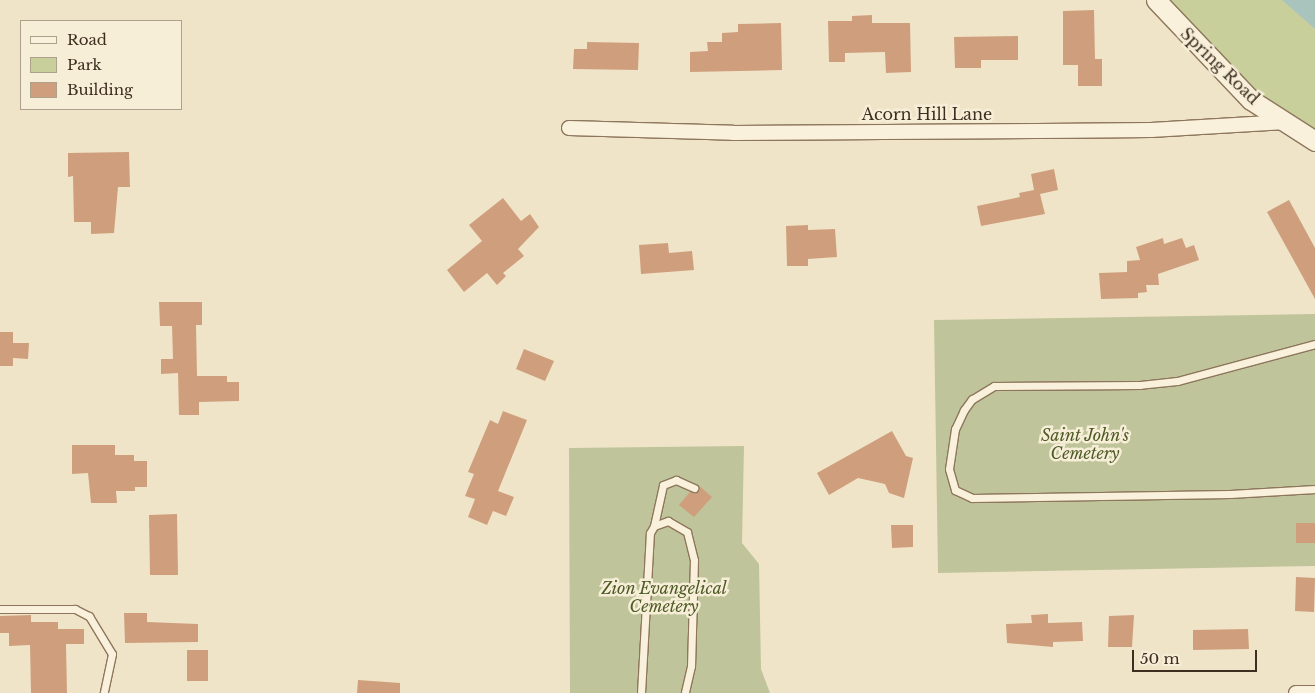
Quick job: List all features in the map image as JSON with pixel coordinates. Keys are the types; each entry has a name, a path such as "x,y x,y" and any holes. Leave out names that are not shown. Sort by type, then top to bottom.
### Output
{"street":[{"name":"Spring Road","path":"1156,0 1251,100 1315,141"},
{"name":"Acorn Hill Lane","path":"569,128 733,133 1141,130 1286,122"},
{"path":"1296,693 1315,693"}],"lane":[{"path":"1315,344 1177,381 1140,385 994,386 972,399 964,410 955,429 949,469 955,490 972,498 1230,494 1315,489"},
{"path":"641,693 648,548 663,485 676,480 694,488"},
{"path":"654,526 668,520 676,523 687,532 691,542 694,560 690,666 685,693"},
{"path":"0,609 75,610 88,616 112,654 104,693"}],"green space":[{"path":"1166,0 1315,0 1315,137 1252,95"},
{"name":"Saint John's Cemetery","path":"1315,314 1315,566 938,573 934,320"},
{"name":"Zion Evangelical Cemetery","path":"744,446 742,543 759,564 761,669 770,693 570,693 569,448"}],"water":[{"path":"1282,0 1315,0 1315,29"}],"building":[{"path":"1094,10 1095,59 1102,59 1102,86 1078,86 1078,65 1063,65 1063,11"},
{"path":"872,15 872,23 910,23 911,72 886,73 885,52 845,53 845,62 829,62 828,21 852,21 852,16"},
{"path":"781,23 782,70 690,72 690,52 708,51 707,42 722,42 722,33 738,32 738,24"},
{"path":"1018,36 1018,60 981,60 981,68 955,68 954,37"},
{"path":"587,42 639,43 638,70 573,69 574,49 587,49"},
{"path":"129,152 130,187 118,187 114,233 91,234 91,222 74,222 73,176 68,177 68,153"},
{"path":"1054,169 1058,190 1040,194 1045,214 981,226 977,206 1020,197 1019,193 1034,190 1031,174"},
{"path":"503,198 521,221 530,214 539,227 518,249 524,256 503,273 506,276 497,285 487,273 464,292 447,270 482,241 469,225"},
{"path":"1289,200 1315,248 1315,299 1267,212"},
{"path":"808,225 808,230 835,229 837,257 808,259 808,266 787,266 786,226"},
{"path":"1163,238 1164,244 1182,238 1186,248 1194,245 1199,260 1158,274 1159,285 1146,285 1147,292 1138,293 1138,298 1101,299 1099,273 1127,272 1127,261 1140,260 1136,247"},
{"path":"668,243 669,253 692,251 694,270 641,274 639,245"},
{"path":"159,302 202,302 202,325 196,325 197,376 227,376 227,382 239,382 239,401 199,402 199,415 179,415 178,373 161,374 161,359 173,359 172,326 160,326"},
{"path":"0,332 13,332 13,343 29,343 28,359 13,358 13,366 0,366"},
{"path":"524,349 554,361 545,381 516,369"},
{"path":"503,411 527,420 498,491 514,497 506,516 493,511 487,525 468,517 475,499 465,496 474,474 468,472 490,420 498,424"},
{"path":"892,431 906,456 913,458 904,498 889,493 885,484 858,478 829,495 817,473"},
{"path":"72,445 115,445 115,455 134,455 134,461 147,461 147,487 135,487 135,491 116,491 117,503 91,503 88,473 72,474"},
{"path":"697,484 712,497 694,517 679,505 690,492 697,492"},
{"path":"177,514 178,575 150,575 149,515"},
{"path":"1296,523 1315,523 1315,543 1296,543"},
{"path":"891,525 913,525 913,547 892,548"},
{"path":"1296,577 1315,578 1314,612 1295,611"},
{"path":"124,613 147,613 147,622 198,624 198,642 125,643"},
{"path":"1048,614 1048,623 1082,622 1083,641 1053,642 1053,647 1007,643 1006,624 1032,623 1031,615"},
{"path":"31,615 31,622 58,622 58,629 84,629 84,644 66,644 67,693 31,693 30,645 9,646 9,633 0,633 0,616"},
{"path":"1134,615 1132,647 1108,647 1109,616"},
{"path":"1248,629 1249,649 1193,650 1193,630"},
{"path":"187,650 208,650 208,681 187,681"},
{"path":"358,680 400,683 400,693 357,693"}]}
